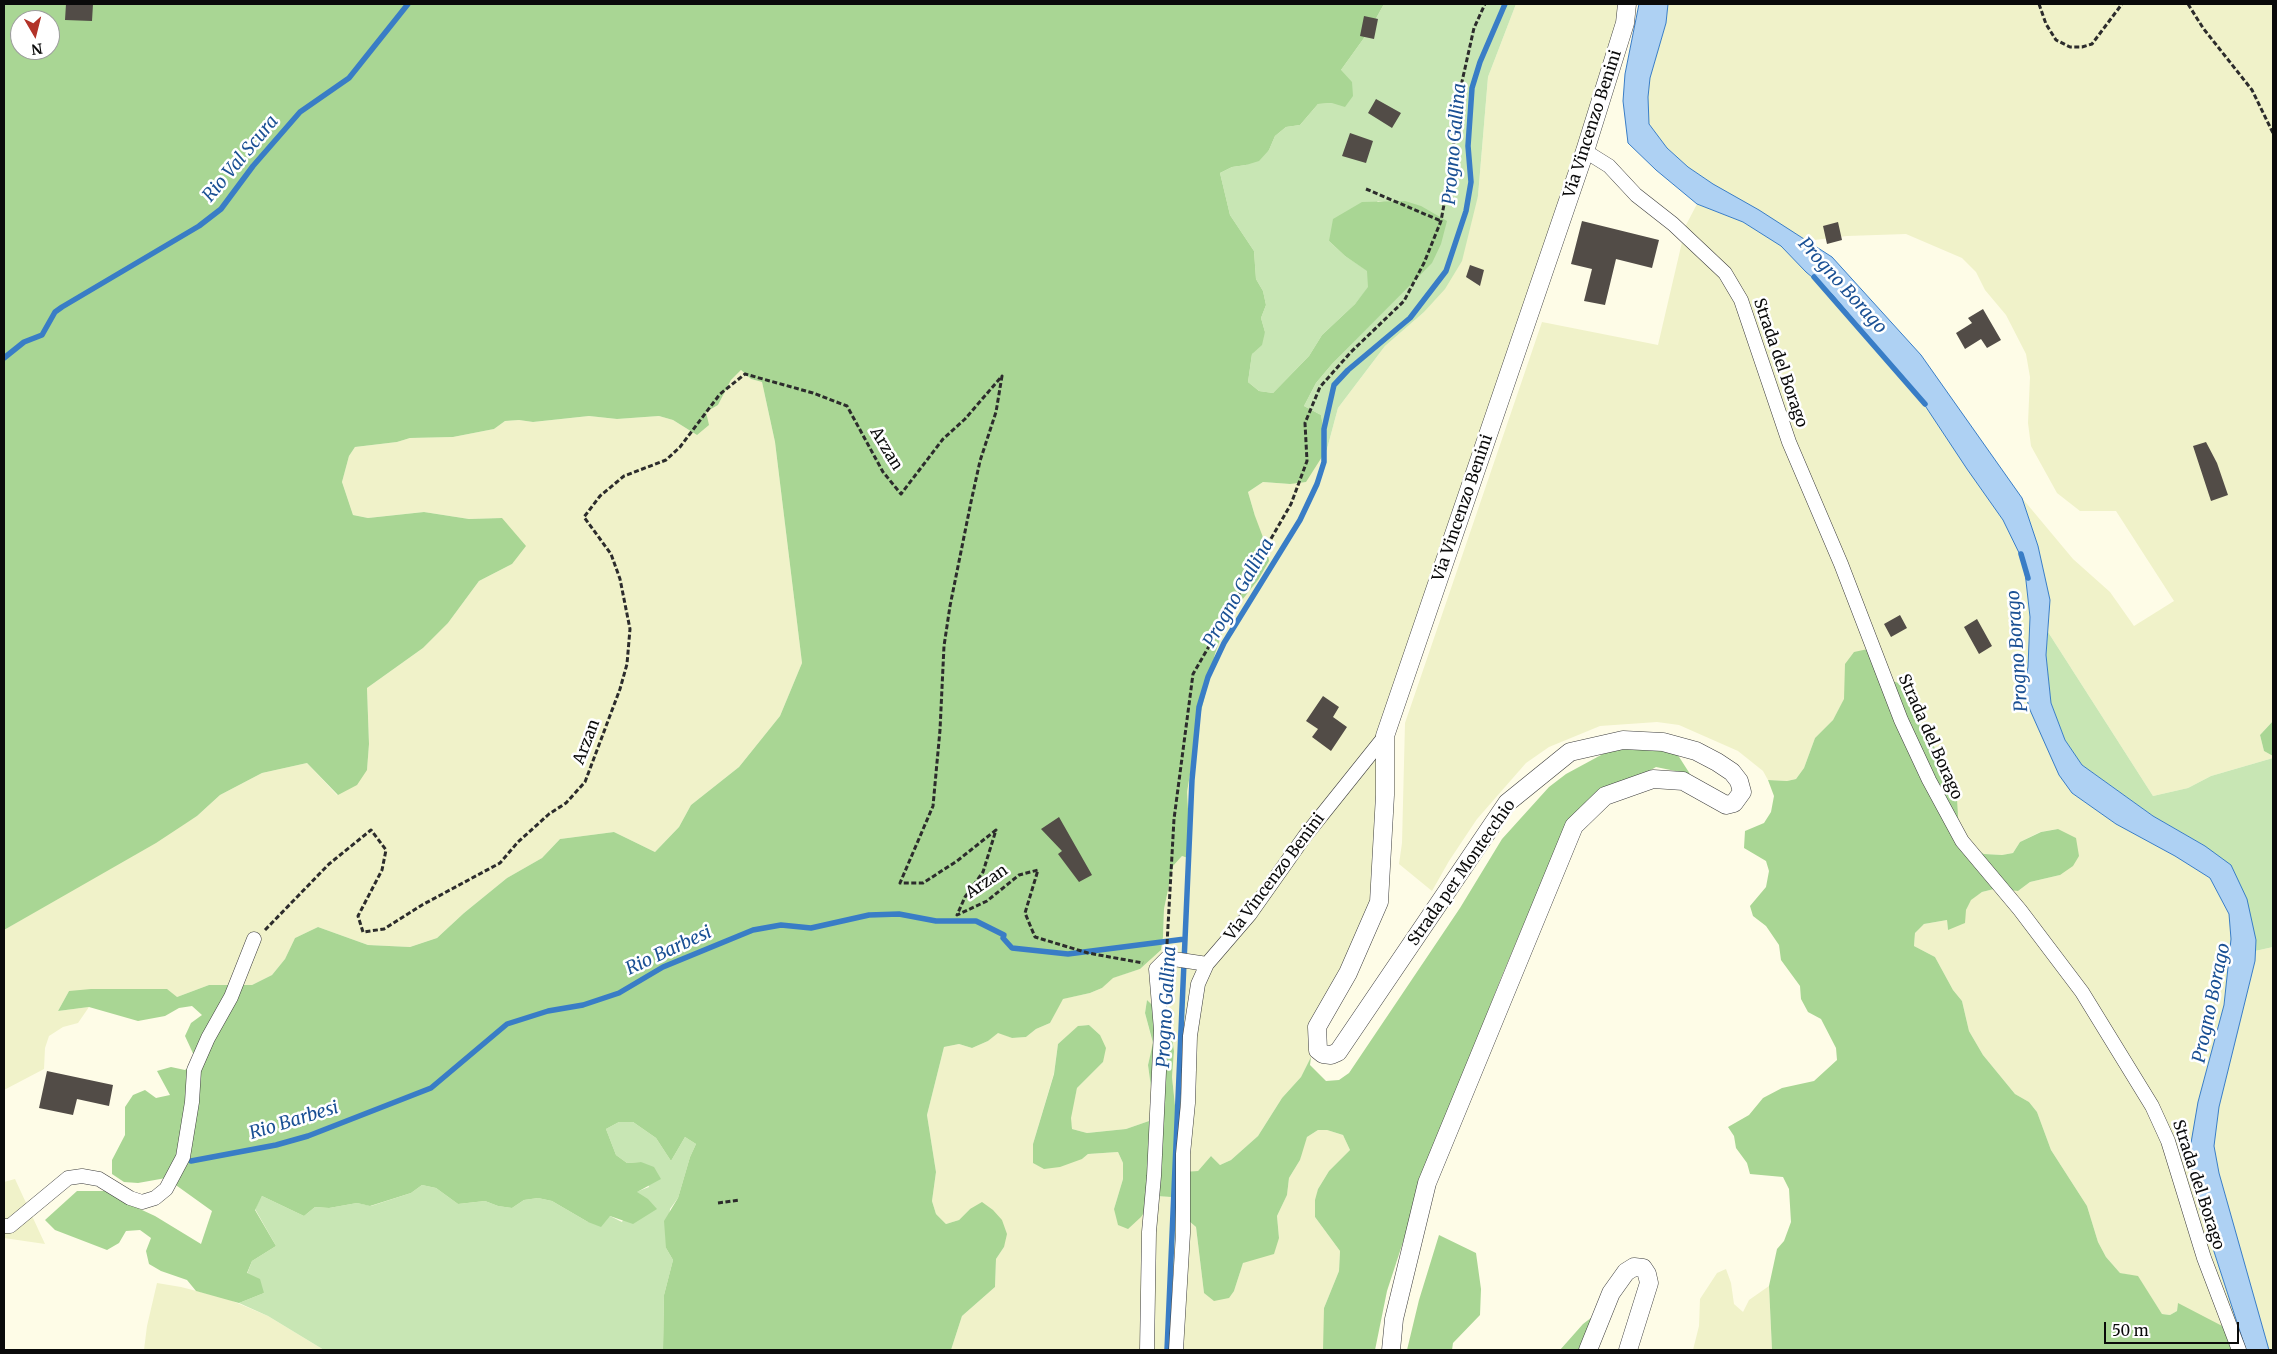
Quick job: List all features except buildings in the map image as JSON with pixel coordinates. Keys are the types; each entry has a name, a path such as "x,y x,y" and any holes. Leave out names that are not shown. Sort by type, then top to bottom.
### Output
{"street":[{"name":"Via Vincenzo Benini","path":"1176,1350 1183,1233 1184,1154 1190,1036 1202,963 1250,914 1305,836 1385,736 1585,151 1625,23 1627,4"},
{"name":"Strada del Borago","path":"1585,151 1609,166 1636,195 1672,224 1725,273 1741,300 1789,442 1840,564 1901,720 1929,780 1962,841 2020,910 2082,992 2152,1106 2168,1141 2204,1258 2239,1350"},
{"name":"Strada per Montecchio","path":"1385,736 1385,794 1379,902 1348,973 1318,1027 1318,1050 1323,1054 1331,1055 1338,1052 1507,803 1570,752 1623,740 1663,742 1696,751 1717,762 1732,772 1739,781 1742,792 1734,803 1726,805 1683,781 1653,779 1605,796 1574,826 1427,1183 1394,1319 1391,1350"},
{"path":"4,1226 10,1226 68,1178 82,1176 100,1179 130,1198 142,1202 155,1198 166,1188 184,1157 192,1102 194,1070 208,1038 231,997 252,943"},
{"path":"1147,1350 1149,1232 1154,1176 1161,1030 1156,969 1162,962 1202,963"},
{"path":"1588,1350 1611,1294 1626,1272 1634,1267 1642,1268 1647,1274 1649,1283 1628,1350"}],"path":[{"path":"1162,962 1174,819 1193,674 1292,504 1306,461 1305,423 1320,387 1351,352 1404,301 1424,263 1442,221 1461,86 1474,28 1485,4"},
{"path":"2039,4 2046,24 2056,40 2070,47 2082,47 2092,44 2122,4"},
{"path":"2188,4 2252,90 2273,133"},
{"path":"1366,189 1442,221"},
{"name":"Arzan","path":"252,943 330,864 371,830 386,850 382,870 358,916 363,932 384,929 422,905 500,863 518,842 549,814 566,803 585,782 628,664 630,629 620,579 611,554 584,517 600,496 624,476 666,460 680,447 720,394 745,374 813,392 847,406 883,472 901,494 943,438 965,419 1002,376 996,412 980,461 950,606 944,646 940,730 933,806 900,883 924,883 957,861 996,830 983,872 965,897 957,915 987,900 1019,875 1038,870 1025,913 1035,938 1088,953 1162,962"},
{"path":"718,1203 740,1200"}],"green space":[{"path":"4,4 1384,4 1369,31 1341,70 1352,82 1353,96 1345,107 1332,103 1318,104 1300,125 1286,127 1275,136 1269,150 1259,161 1232,167 1220,173 1230,215 1254,251 1256,279 1263,291 1266,305 1261,318 1265,332 1262,345 1252,354 1248,382 1259,391 1273,393 1309,356 1322,335 1355,304 1368,287 1367,271 1345,256 1329,241 1333,219 1362,202 1405,201 1421,206 1447,221 1441,244 1432,263 1332,364 1316,383 1304,406 1321,415 1327,449 1306,482 1290,484 1263,482 1248,492 1267,548 1269,561 1258,580 1227,619 1215,654 1200,716 1187,792 1191,859 1182,856 1173,866 1164,909 1161,950 1140,969 1113,978 1102,988 1090,993 1063,999 1050,1023 1036,1029 1026,1037 1012,1038 998,1033 988,1041 972,1048 959,1044 944,1047 927,1115 936,1172 932,1201 936,1214 946,1224 959,1220 970,1209 982,1202 1002,1220 1007,1234 1004,1247 996,1259 995,1287 962,1316 951,1350 663,1350 664,1295 673,1260 666,1248 664,1221 678,1198 690,1157 696,1144 685,1137 671,1161 656,1138 633,1122 619,1122 606,1129 616,1155 627,1163 641,1162 654,1167 661,1179 637,1192 648,1199 657,1209 633,1224 610,1216 601,1227 588,1222 552,1201 538,1198 524,1200 512,1208 498,1206 485,1201 458,1204 436,1188 422,1185 411,1193 370,1206 357,1203 329,1208 315,1207 304,1216 262,1196 255,1210 276,1246 252,1261 247,1273 260,1279 264,1293 239,1303 196,1291 187,1280 161,1271 149,1264 146,1251 151,1238 140,1230 126,1231 119,1243 107,1250 55,1230 45,1220 77,1191 120,1191 130,1202 142,1210 201,1244 212,1211 166,1178 138,1183 124,1182 112,1174 112,1160 125,1135 125,1107 133,1095 145,1090 156,1098 170,1095 157,1071 171,1067 185,1070 197,1062 185,1036 191,1023 202,1015 192,1006 179,1008 165,1016 138,1021 89,1007 58,1011 69,991 91,989 167,989 177,997 209,985 252,985 272,975 285,959 295,938 318,927 368,945 410,947 437,938 507,878 542,858 560,839 614,832 655,852 679,827 691,805 739,767 780,716 802,663 775,442 762,382 751,379 741,370 731,380 718,405 706,412 709,425 697,435 673,420 659,416 617,419 589,416 533,422 505,421 494,429 453,437 410,438 397,442 355,447 349,456 342,482 353,515 368,518 424,512 469,519 502,518 526,546 512,564 479,581 448,623 423,648 367,688 369,744 367,770 357,785 338,795 307,763 262,773 220,795 197,816 156,843 4,930"},
{"path":"1384,4 1516,4 1488,77 1478,196 1462,261 1445,289 1423,313 1385,346 1338,408 1327,449 1321,415 1304,406 1316,383 1332,364 1409,285 1405,201 1391,203 1378,201 1329,241 1345,256 1368,271 1369,287 1355,304 1322,335 1309,356 1273,393 1259,391 1248,382 1252,354 1265,332 1261,318 1266,305 1263,291 1256,279 1254,251 1230,215 1220,173 1232,167 1246,165 1269,150 1275,136 1286,127 1300,125 1318,104 1332,103 1341,70 1369,31"},
{"path":"1516,4 1625,4 1381,753 1374,887 1360,936 1314,1037 1311,1057 1301,1077 1282,1098 1258,1136 1231,1160 1220,1165 1211,1156 1198,1171 1182,1173 1172,1077 1174,1051 1171,1031 1164,1016 1147,1000 1145,1013 1153,1044 1148,1065 1153,1102 1149,1121 1126,1129 1087,1133 1072,1129 1070,1118 1077,1088 1103,1062 1100,1035 1089,1025 1079,1026 1058,1044 1054,1073 1033,1144 1082,1159 1088,1154 1118,1152 1123,1163 1123,1179 1114,1209 1156,1196 1171,1197 1189,1221 1196,1227 1204,1293 1234,1291 1243,1263 1279,1238 1277,1216 1287,1195 1289,1178 1300,1160 1307,1137 1318,1130 1327,1130 1343,1135 1350,1150 1329,1171 1318,1189 1315,1217 1340,1251 1339,1271 1324,1308 1324,1350 951,1350 962,1316 995,1287 996,1259 1004,1247 970,1209 959,1220 946,1224 936,1214 932,1201 936,1172 927,1115 944,1047 959,1044 972,1048 988,1041 998,1032 1012,1038 1026,1037 1036,1029 1050,1023 1062,999 1090,993 1102,988 1112,978 1140,969 1161,950 1164,909 1173,866 1182,856 1191,859 1187,792 1200,716 1215,654 1227,619 1258,580 1255,516 1248,492 1263,482 1290,484 1327,449 1338,408 1385,346 1423,313 1478,196 1488,77"},
{"path":"1668,4 2273,4 2273,721 2260,735 2264,751 2273,756 2273,758 2211,776 2188,788 2153,796 2048,632 2050,600 2038,546 2022,498 2073,559 2110,592 2134,626 2174,601 2116,511 2080,511 2057,493 2031,446 2028,423 2030,377 2026,354 2006,315 1985,290 1976,272 1962,258 1906,234 1847,236 1806,241 1713,184 1688,167 1667,148 1649,124 1648,97 1650,78 1666,23"},
{"path":"1697,204 1743,222 1781,246 1806,272 1832,294 1920,398 2003,520 2024,563 2030,617 2028,667 2024,690 2072,793 2116,824 2175,856 2210,878 2229,914 2231,939 2224,1005 2198,1102 2193,1187 2246,1350 2235,1350 2178,1304 2177,1311 2170,1315 2162,1314 2138,1277 2120,1273 2106,1257 2098,1242 2087,1206 2051,1150 2037,1112 2029,1102 2015,1094 1983,1055 1969,1031 1962,1001 1953,990 1935,957 1914,946 1915,933 1924,924 1947,920 1948,930 1966,910 1971,899 1982,892 2002,887 2018,891 2030,882 2060,875 2058,829 2040,832 2020,842 2013,853 2002,855 1984,854 1969,845 1959,833 1947,768 1918,720 1917,710 1884,678 1845,664 1845,699 1833,720 1815,738 1804,768 1796,779 1787,781 1768,780 1763,771 1738,751 1679,725 1657,722 1600,726 1549,747 1526,763 1477,819 1432,891 1399,864 1402,843 1405,723 1542,322 1658,345 1686,225"},
{"path":"741,370 751,379 762,382 775,442 802,663 780,716 739,767 691,805 679,827 655,852 614,832 560,839 542,858 507,878 437,938 410,947 368,945 318,927 295,938 285,959 272,975 252,985 209,985 177,997 69,991 58,1011 89,1007 78,1023 63,1027 49,1036 45,1048 44,1069 4,1090 4,930 197,816 220,795 262,773 307,763 337,795 367,769 369,744 367,688 423,648 448,623 479,581 512,564 502,518 469,519 424,512 368,518 353,515 342,482 349,456 355,447 397,442 410,438 453,437 494,429 505,421 533,422 589,416 617,419 659,416 673,420 697,435 706,412 718,405 731,380"},
{"path":"2048,632 2153,796 2188,788 2211,776 2273,758 2273,947 2255,951 2256,940 2205,846 2153,816 2082,765 2065,740 2051,703 2046,655"},
{"path":"1868,649 1884,678 1901,684 1909,691 1917,710 1918,720 1947,768 1957,799 1959,833 1968,845 1984,854 2002,855 2013,853 2020,842 2041,832 2058,829 2076,838 2079,856 2073,866 2060,875 2030,882 2018,891 2002,887 1982,892 1971,900 1966,910 1965,923 1948,930 1947,920 1924,924 1915,933 1914,946 1935,957 1953,990 1962,1001 1969,1031 1983,1055 2015,1094 2029,1102 2037,1112 2051,1150 2087,1206 2098,1242 2106,1257 2120,1273 2138,1276 2162,1314 2170,1315 2177,1311 2178,1303 2228,1329 2235,1350 1772,1350 1769,1286 1777,1249 1784,1241 1791,1222 1789,1189 1783,1177 1750,1174 1747,1163 1736,1148 1734,1136 1728,1127 1749,1115 1763,1098 1782,1088 1814,1081 1837,1060 1836,1048 1821,1019 1808,1012 1801,999 1800,986 1781,960 1779,945 1766,926 1753,916 1750,906 1766,887 1769,871 1766,861 1744,848 1745,831 1764,823 1771,812 1774,796 1768,780 1787,781 1796,779 1804,768 1815,738 1833,720 1844,699 1845,664 1854,652"},
{"path":"2273,721 2273,756 2264,751 2260,735"},
{"path":"1614,748 1674,749 1690,774 1656,767 1581,810 1565,832 1550,862 1501,978 1431,1156 1387,1291 1375,1350 1323,1350 1324,1308 1339,1271 1340,1251 1315,1217 1315,1200 1318,1189 1329,1171 1350,1150 1343,1135 1327,1130 1318,1130 1307,1137 1300,1160 1289,1178 1287,1195 1277,1216 1279,1238 1274,1254 1243,1263 1234,1291 1229,1298 1214,1301 1204,1293 1196,1227 1189,1221 1171,1197 1156,1196 1141,1217 1128,1229 1118,1225 1114,1209 1123,1179 1123,1163 1118,1152 1088,1154 1082,1159 1060,1167 1044,1169 1033,1163 1033,1144 1054,1074 1058,1044 1078,1026 1089,1025 1100,1035 1106,1048 1103,1062 1077,1088 1071,1118 1072,1129 1087,1133 1126,1129 1149,1121 1153,1102 1148,1065 1153,1043 1145,1013 1147,1000 1164,1016 1171,1031 1174,1051 1172,1077 1182,1172 1198,1171 1211,1156 1220,1165 1231,1160 1258,1136 1282,1098 1301,1077 1311,1057 1310,1065 1326,1081 1339,1080 1349,1073 1460,908 1502,839 1549,787 1566,774"},
{"path":"2273,947 2273,1350 2269,1350 2219,1173 2214,1146 2219,1107 2255,961 2255,951"},
{"path":"619,1122 633,1122 656,1138 671,1161 685,1137 696,1144 690,1157 678,1198 670,1209 666,1248 673,1260 664,1295 663,1350 324,1350 268,1316 239,1303 264,1293 247,1274 252,1261 276,1246 255,1209 262,1196 304,1216 315,1207 329,1208 357,1203 371,1206 411,1193 422,1185 436,1188 458,1204 485,1201 498,1206 512,1208 524,1200 538,1198 552,1201 588,1222 610,1216 622,1222 636,1192 649,1187 641,1162 627,1163 616,1155 606,1129"},
{"path":"15,1179 45,1244 4,1238 4,1182"},
{"path":"1439,1235 1476,1253 1481,1289 1480,1315 1453,1343 1452,1350 1407,1350 1419,1300"},
{"path":"1726,1269 1731,1283 1734,1304 1743,1312 1749,1300 1769,1286 1772,1350 1693,1350 1699,1326 1700,1299 1717,1273"},
{"path":"157,1283 228,1299 268,1316 324,1350 144,1350 147,1326"},
{"path":"1600,1311 1586,1350 1560,1350 1583,1324"}],"water":[{"path":"1639,4 1668,4 1666,23 1650,78 1648,97 1649,124 1667,148 1688,167 1713,184 1759,210 1832,257 1921,355 2022,498 2038,546 2050,600 2046,655 2051,703 2065,740 2082,765 2153,816 2205,846 2231,865 2247,899 2256,940 2255,961 2219,1107 2214,1146 2219,1173 2269,1350 2246,1350 2193,1187 2191,1143 2198,1102 2224,1005 2231,939 2229,914 2210,878 2175,856 2116,824 2072,793 2059,775 2030,710 2024,690 2028,667 2030,617 2024,563 2003,520 1920,398 1832,294 1806,272 1781,246 1743,222 1697,204 1656,170 1628,143 1623,101 1625,74"}],"waterway":[{"name":"Rio Val Scura","path":"4,358 24,342 42,335 55,312 62,307 199,226 221,209 253,166 300,112 349,78 408,4"},
{"name":"Progno Gallina","path":"1167,1350 1192,780 1199,707 1208,677 1224,643 1300,520 1317,484 1324,462 1324,429 1334,385 1348,370 1410,318 1446,271 1466,211 1471,182 1468,146 1472,88 1480,62 1505,4"},
{"name":"Progno Borago","path":"1814,277 1925,404"},
{"name":"Progno Borago","path":"2021,554 2028,578"},
{"name":"Rio Barbesi","path":"191,1161 276,1145 308,1136 431,1088 507,1024 548,1011 583,1005 619,993 663,967 753,930 781,925 811,928 869,915 899,914 936,921 976,921 1004,935 1003,938 1012,948 1068,954 1185,939"}]}
